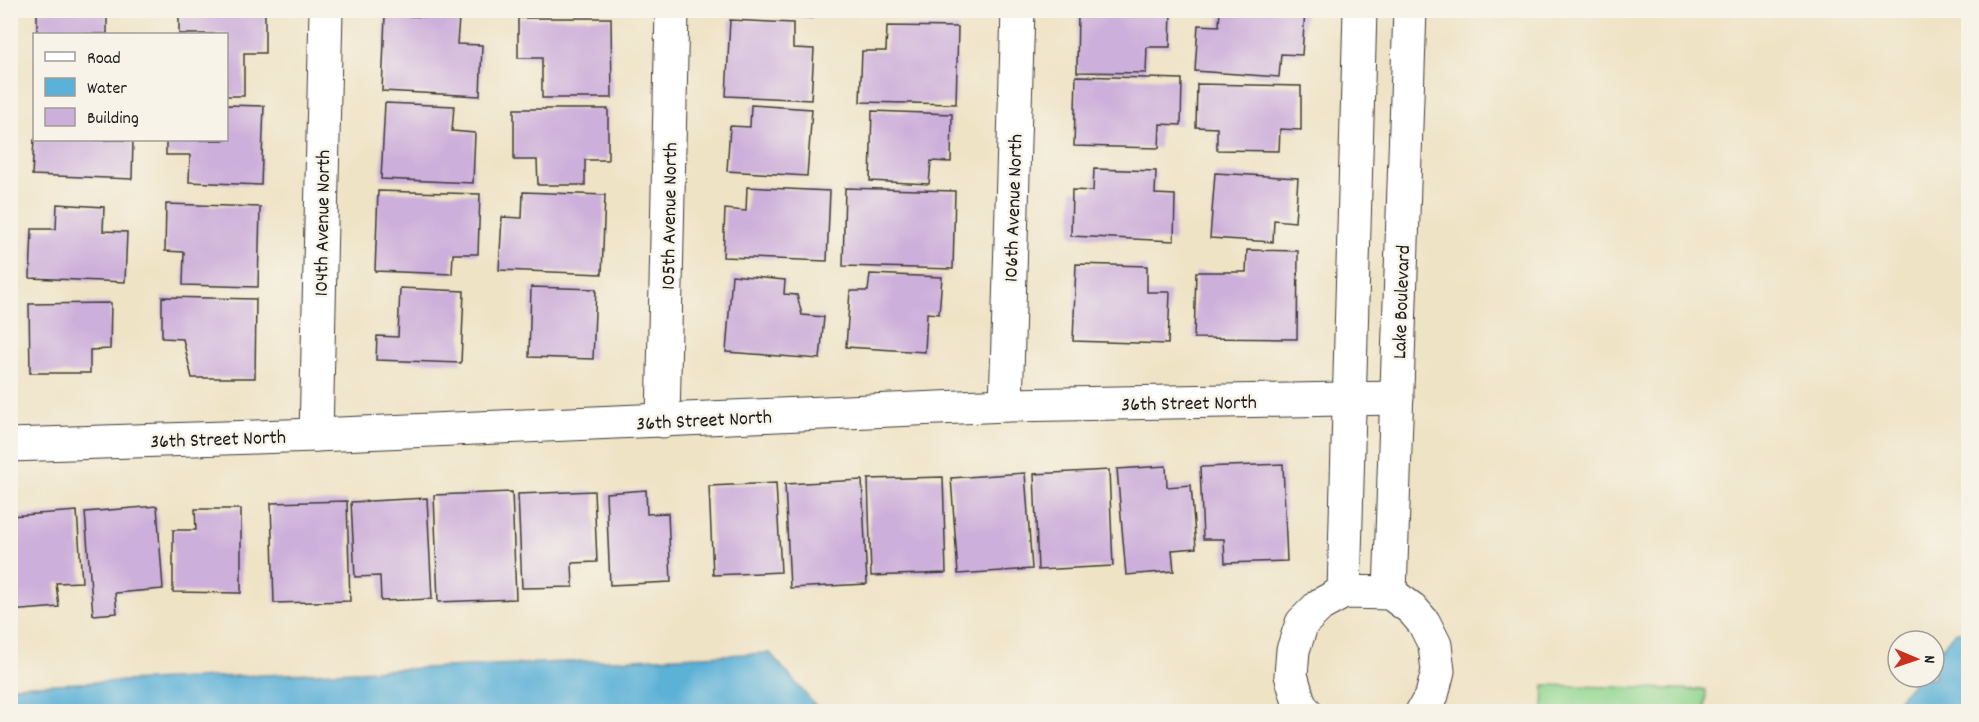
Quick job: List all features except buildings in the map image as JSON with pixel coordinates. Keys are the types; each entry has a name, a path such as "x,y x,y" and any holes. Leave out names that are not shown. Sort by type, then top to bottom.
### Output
{"street":[{"name":"104th Avenue North","path":"316,435 326,10"},
{"name":"105th Avenue North","path":"663,421 672,10"},
{"name":"106th Avenue North","path":"1006,405 1018,10"},
{"path":"1344,592 1360,10"},
{"name":"Lake Boulevard","path":"1390,593 1410,10"},
{"name":"36th Street North","path":"10,445 316,435 1006,405 1397,398"},
{"path":"1306,711 1300,706 1291,675 1293,650 1302,623 1320,605 1344,592 1390,593 1412,609 1424,623 1435,645 1437,670 1432,695 1422,711"}],"green space":[{"path":"1544,685 1706,690 1705,711 1543,711"}],"water":[{"path":"1968,630 1968,711 1889,711 1907,689 1946,689 1946,643 1954,633"},
{"path":"770,653 820,711 11,711 11,686"}]}
